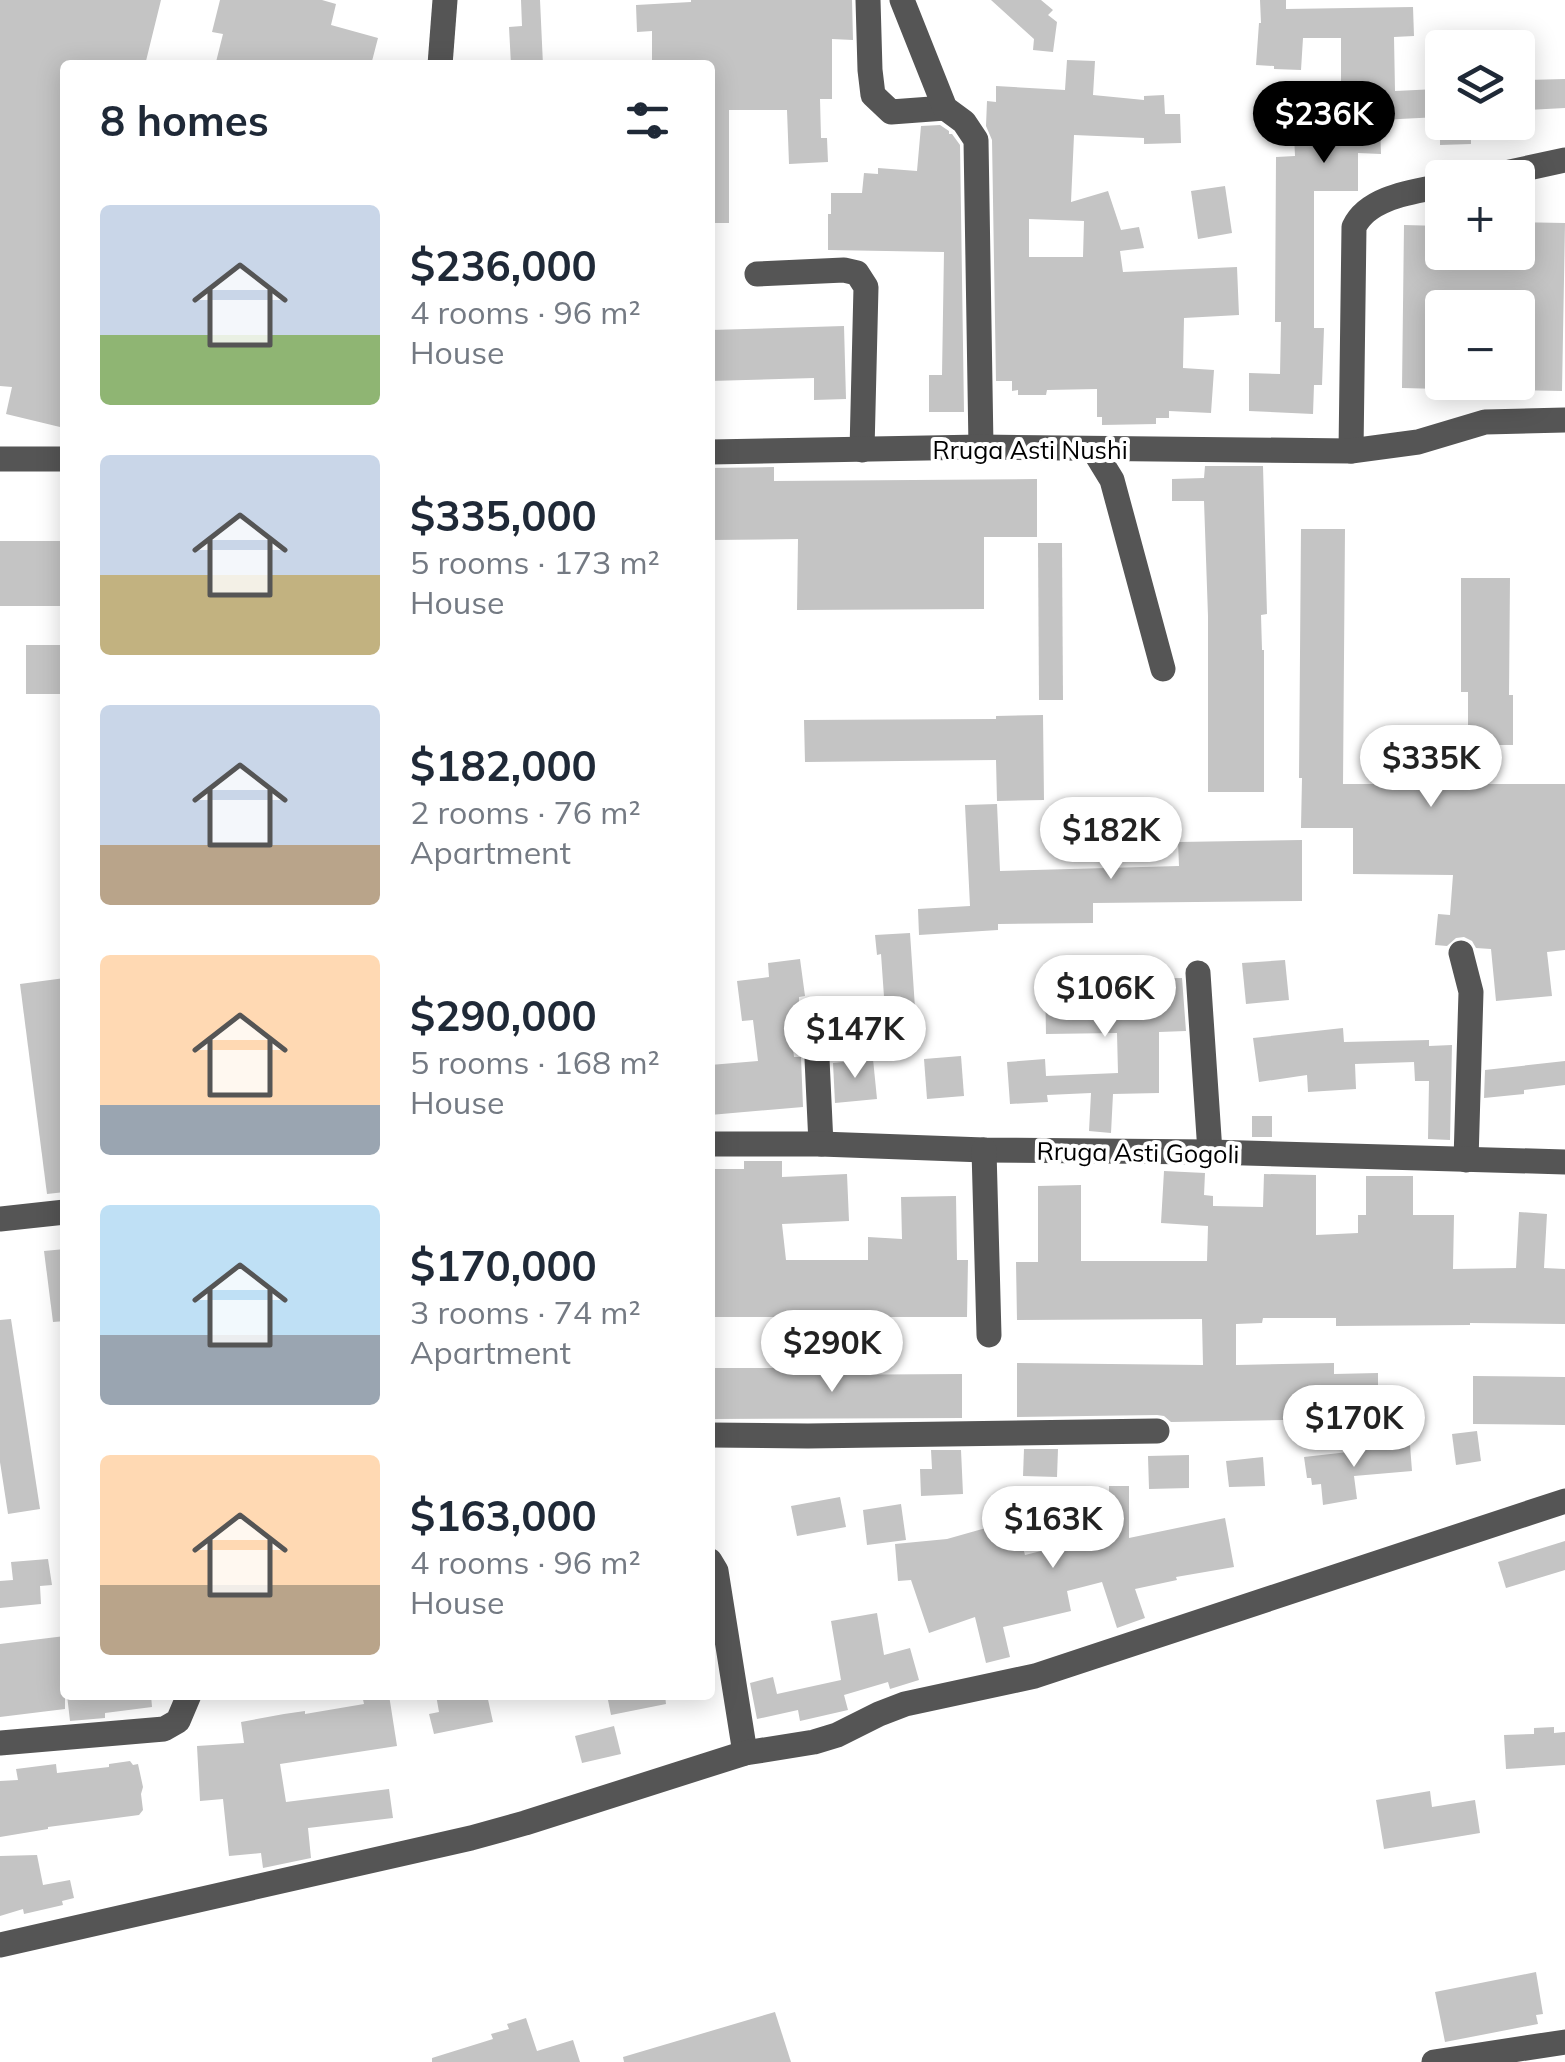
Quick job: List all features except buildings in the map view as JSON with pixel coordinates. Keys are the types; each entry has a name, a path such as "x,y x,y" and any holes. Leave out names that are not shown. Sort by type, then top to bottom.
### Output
{"street":[{"path":"440,60 445,0"},
{"path":"868,0 873,95 890,112 945,108"},
{"path":"902,0 945,108 964,122 976,140 981,447"},
{"path":"1535,167 1565,160"},
{"path":"1351,451 1354,227 1360,215 1377,203 1425,190"},
{"path":"757,274 844,270 857,273 866,287 862,450"},
{"name":"Rruga Asti Nushi","path":"715,452 981,447 1351,451 1418,442 1486,422 1565,420"},
{"path":"1093,449 1112,480 1162,669"},
{"path":"0,459 60,459"},
{"path":"1461,954 1471,992 1466,1160"},
{"path":"1198,973 1210,1152"},
{"path":"815,1016 822,1144"},
{"name":"Rruga Asti Gogoli","path":"715,1144 1565,1162"},
{"path":"984,1150 989,1336"},
{"path":"0,1219 60,1213"},
{"path":"715,1436 1158,1430"},
{"path":"0,1945 471,1838 746,1753 814,1742 905,1704 1034,1676 1565,1500"},
{"path":"715,1569 746,1753"},
{"path":"0,1743 164,1729 178,1721 187,1700"},
{"path":"1434,2062 1565,2042"}]}
